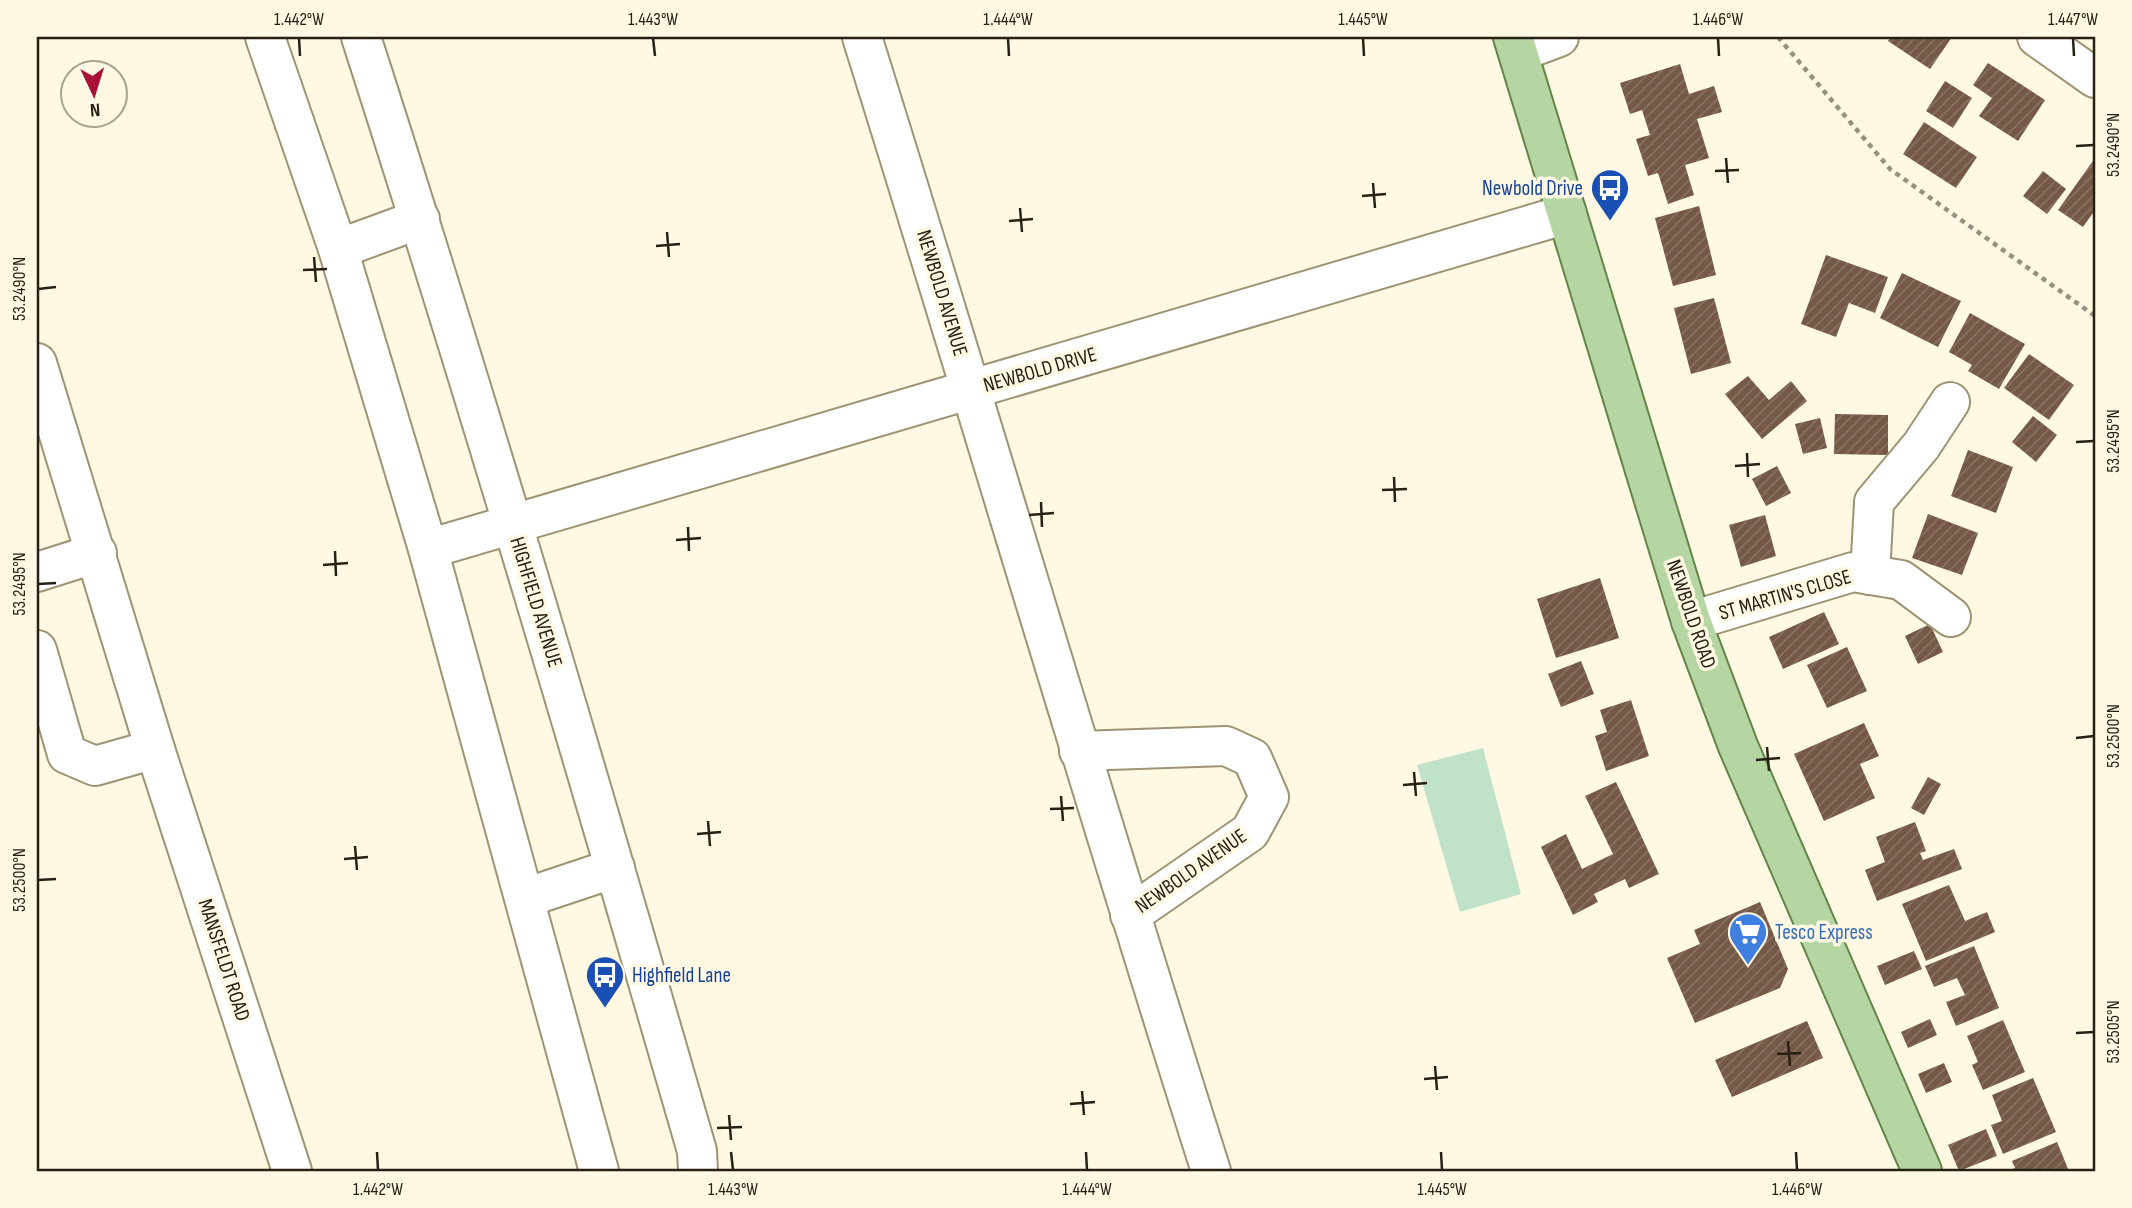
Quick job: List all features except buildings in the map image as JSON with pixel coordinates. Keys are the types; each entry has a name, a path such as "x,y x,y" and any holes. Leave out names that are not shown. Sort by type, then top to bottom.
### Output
{"main road":[{"name":"NEWBOLD ROAD","path":"1516,44 1692,621 1738,746 1922,1171"}],"street":[{"path":"265,37 338,249 428,549 599,1171"},
{"name":"HIGHFIELD AVENUE","path":"361,37 513,523 697,1151 698,1171"},
{"name":"NEWBOLD AVENUE","path":"862,37 972,390 1129,915 1210,1171"},
{"path":"1516,44 1559,37"},
{"path":"2037,37 2095,78"},
{"name":"NEWBOLD DRIVE","path":"428,549 1567,214"},
{"path":"338,249 419,219"},
{"name":"MANSFELDT ROAD","path":"37,363 155,749 292,1171"},
{"path":"1870,575 1874,502 1921,446 1950,402"},
{"path":"37,572 97,553"},
{"name":"ST MARTIN'S CLOSE","path":"1692,621 1853,572 1901,580 1951,617"},
{"path":"37,650 67,754 94,766 155,749"},
{"name":"NEWBOLD AVENUE","path":"1079,751 1226,746 1252,758 1269,797 1250,832 1129,915"},
{"path":"525,898 615,868"}],"path":[{"path":"1778,37 1890,169 2095,316"}],"green space":[{"path":"1483,748 1521,894 1460,912 1417,765"}],"place":[{"name":"Newbold Drive","path":"1610,222"},
{"name":"Tesco Express","path":"1748,966"},
{"name":"Highfield Lane","path":"605,1009"}]}
